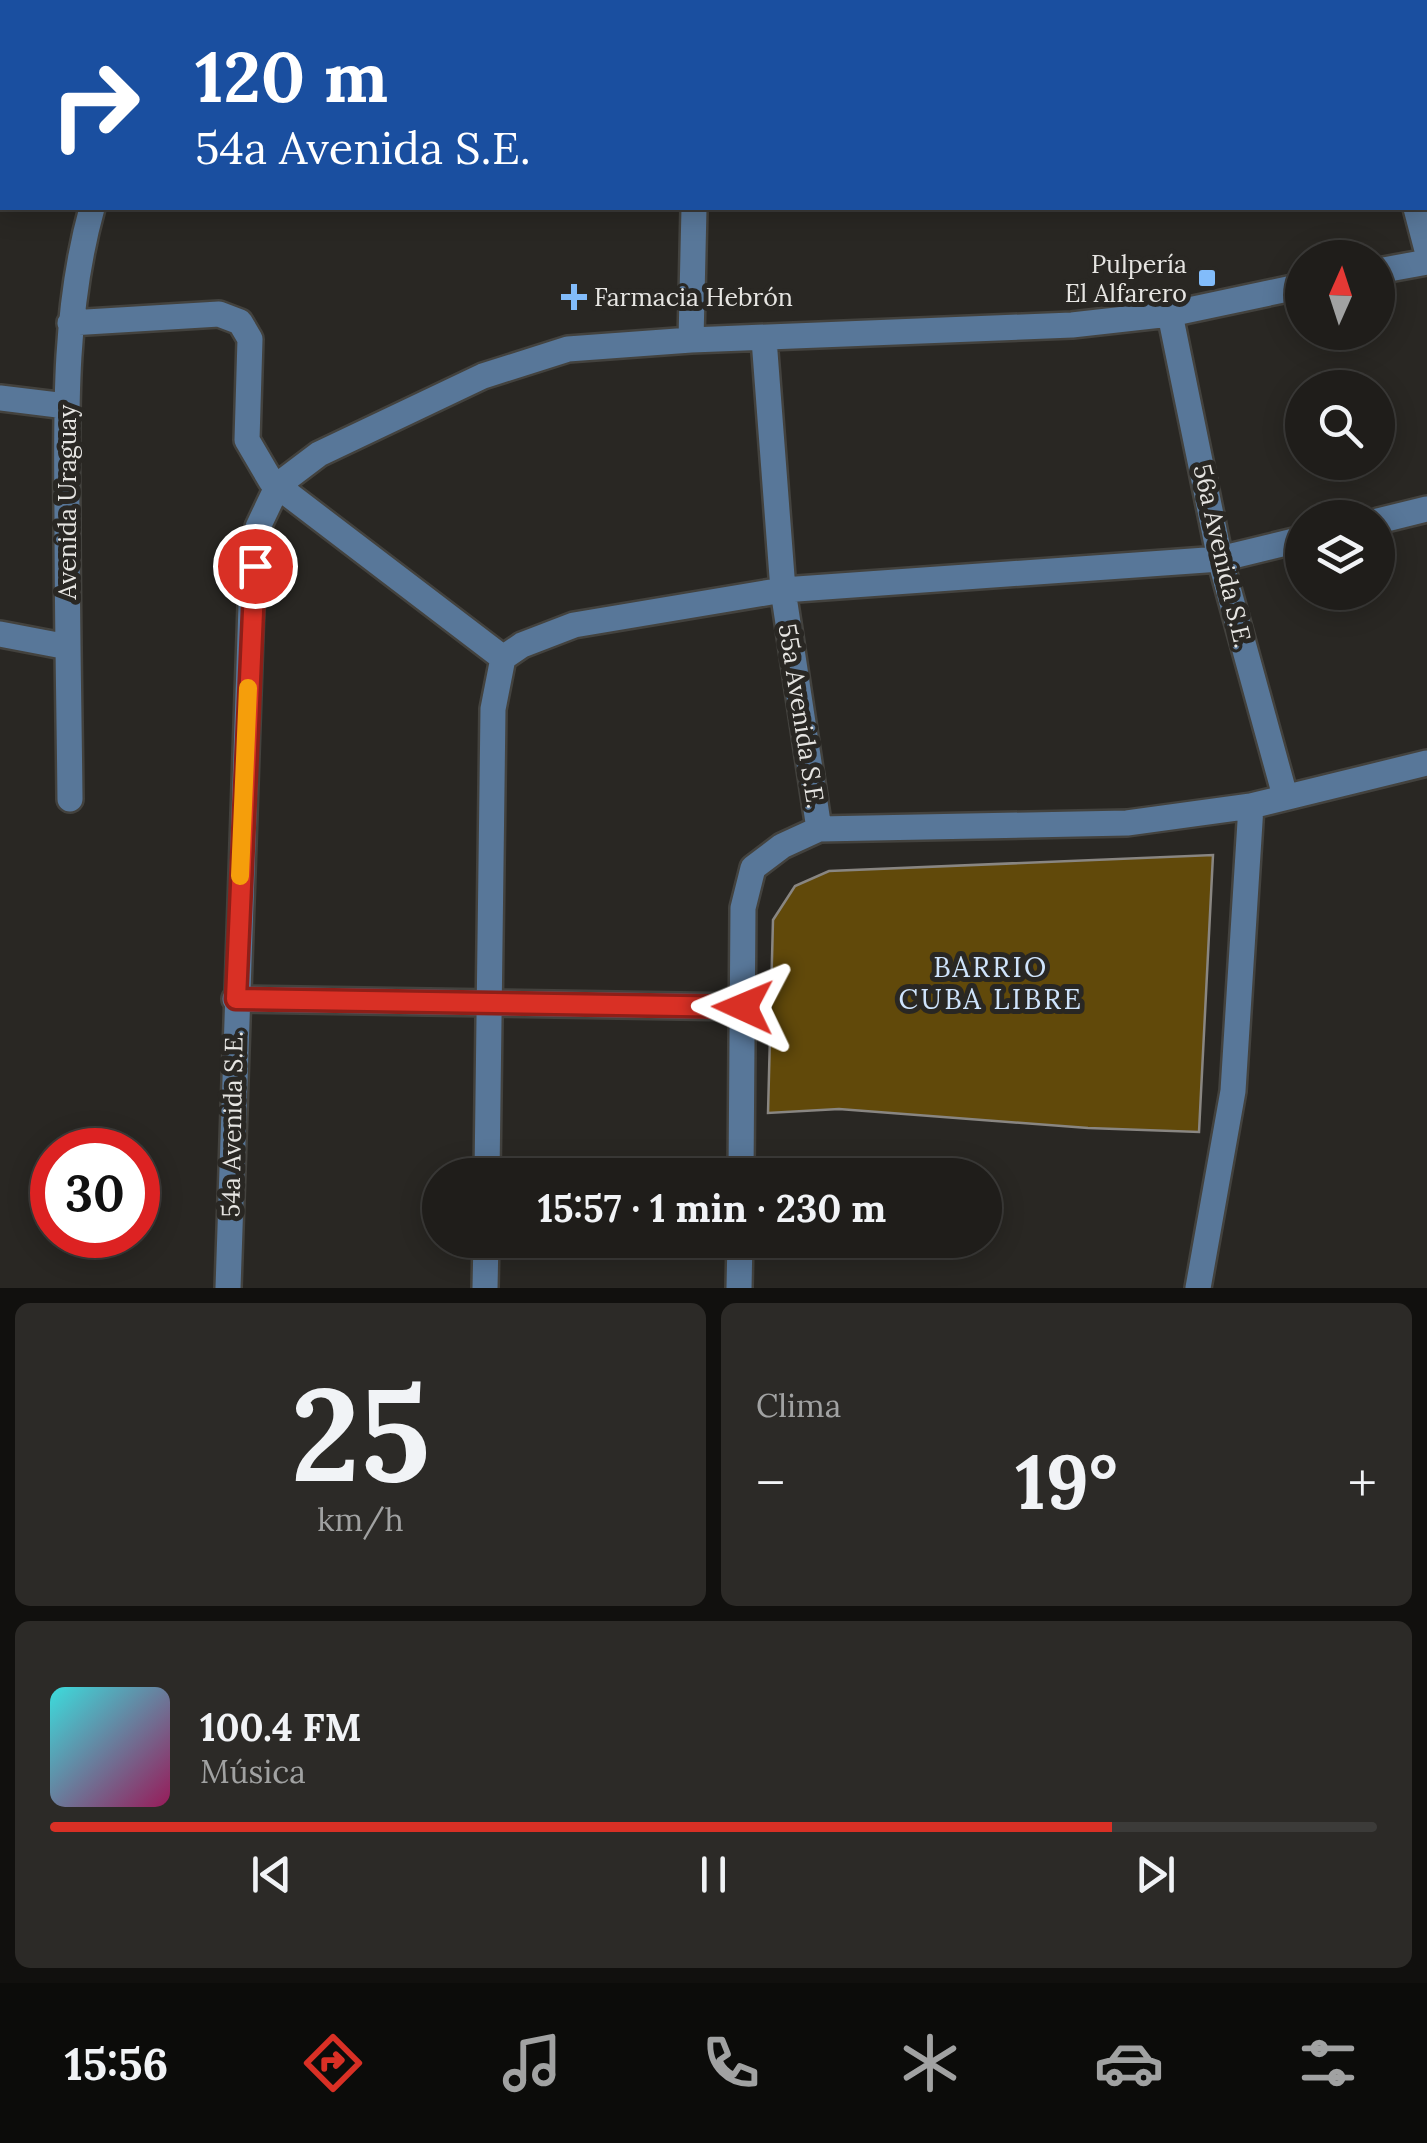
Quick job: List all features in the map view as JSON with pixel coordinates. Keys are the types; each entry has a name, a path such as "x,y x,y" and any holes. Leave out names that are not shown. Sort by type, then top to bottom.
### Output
{"street":[{"name":"Avenida Uraguay","path":"70,799 66,406 70,322 80,252 91,210"},
{"path":"690,340 694,210"},
{"path":"1417,210 1427,250"},
{"path":"1395,268 1427,262"},
{"path":"278,485 320,454 483,376 568,349 690,340 1072,325 1170,314 1285,290"},
{"path":"70,322 219,314 240,322 250,339 247,440 270,481 502,658"},
{"name":"56a Avenida S.E.","path":"1170,314 1220,559 1286,796"},
{"name":"55a Avenida S.E.","path":"741,1158 743,908 753,868 782,846 819,829 782,590 764,339"},
{"path":"0,398 66,406"},
{"name":"54a Avenida S.E.","path":"228,1288 251,606 258,526 278,485"},
{"path":"1395,516 1427,508"},
{"path":"487,1158 493,710 502,658 522,644 574,626 782,590 1220,559 1285,543"},
{"path":"0,634 68,647"},
{"path":"819,829 1127,823 1252,806 1427,763"},
{"path":"1198,1288 1233,1092 1252,806"},
{"path":"236,999 743,1007"},
{"path":"485,1288 486,1258"},
{"path":"739,1288 740,1258"}],"building":[{"path":"1213,855 1199,1132 1088,1128 839,1109 768,1113 773,920 795,886 829,871"}],"slow traffic":[{"path":"240,876 248,688"}],"place":[{"name":"Pulpería El Alfarero","path":"1207,278"},
{"name":"Farmacia Hebrón","path":"574,297"}],"district":[{"name":"BARRIO CUBA LIBRE","path":"991,983"}],"route":[{"path":"255,566 236,999 743,1007"}]}
